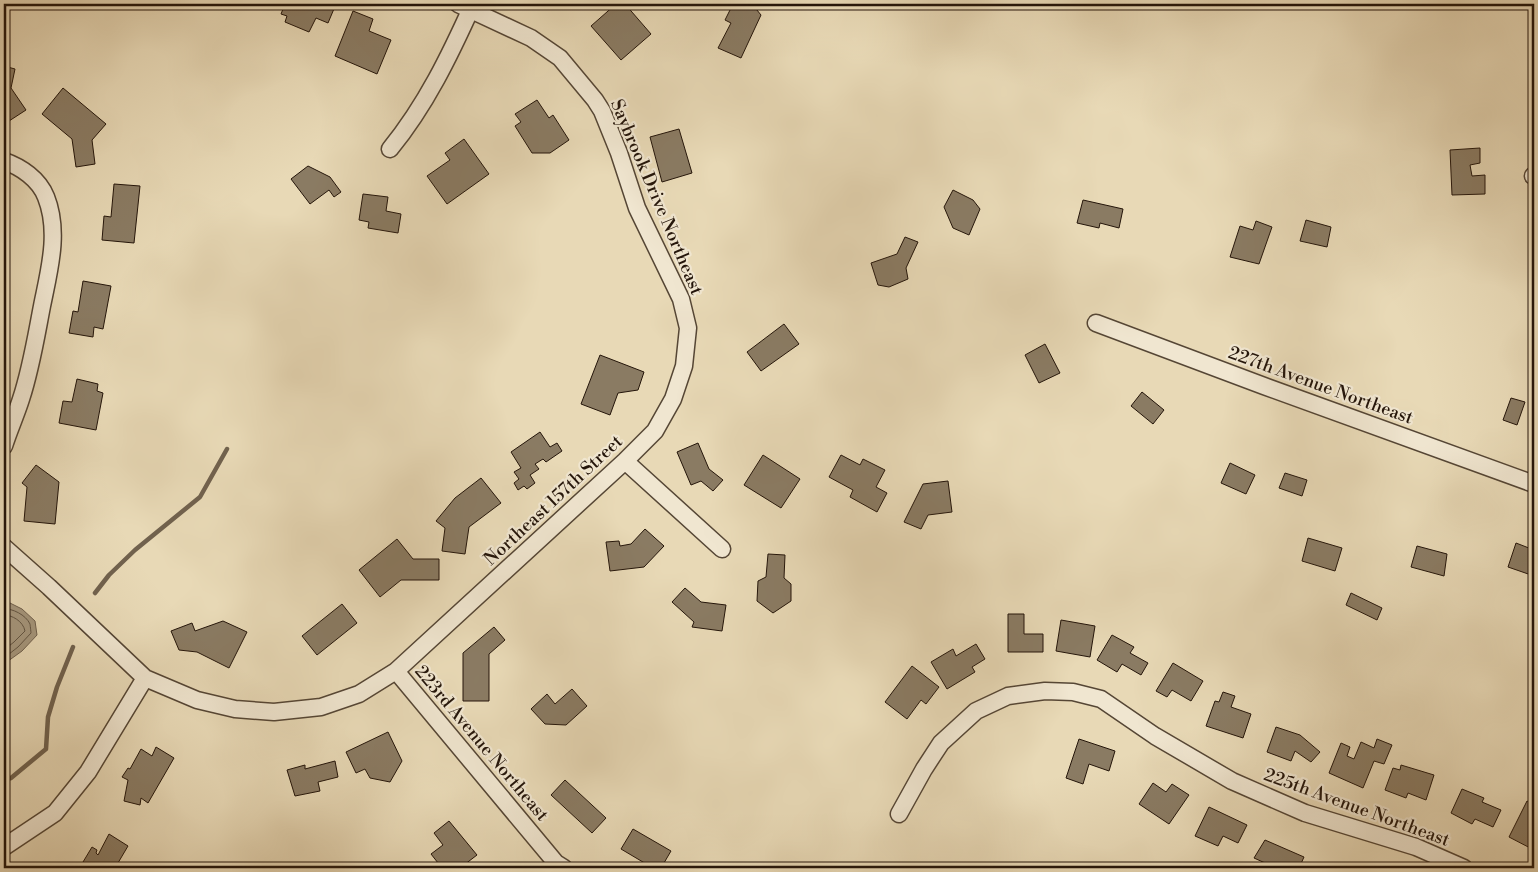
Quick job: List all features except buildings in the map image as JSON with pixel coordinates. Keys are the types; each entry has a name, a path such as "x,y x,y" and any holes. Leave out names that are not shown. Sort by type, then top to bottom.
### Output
{"street":[{"path":"390,149 408,127 441,73 467,6"},
{"name":"Saybrook Drive Northeast","path":"467,6 531,38 560,58 595,100 602,111 619,153 637,208 681,299 688,328"},
{"path":"4,161 13,164 33,177 46,196 52,219 52,244 31,360 22,398 4,446"},
{"name":"227th Avenue Northeast","path":"1096,323 1534,484"},
{"name":"Northeast 157th Street","path":"396,672 625,461 655,431 673,399 684,366 688,328"},
{"path":"625,461 722,550"},
{"name":"223rd Avenue Northeast","path":"4,547 145,678 197,700 236,709 274,712 320,707 359,694 396,672 557,866"},
{"path":"4,847 55,813 88,772 145,678"},
{"name":"225th Avenue Northeast","path":"900,814 924,769 941,743 976,711 1008,696 1045,690 1074,692 1101,700 1155,736 1232,781 1304,813 1416,847 1464,868"}],"water":[{"path":"10,603 22,609 35,621 37,635 22,651 4,664 4,605"}],"waterway":[{"path":"95,593 109,575 135,550 200,497 227,449"},
{"path":"4,780 11,778 46,749 48,717 57,687 73,647"}]}
